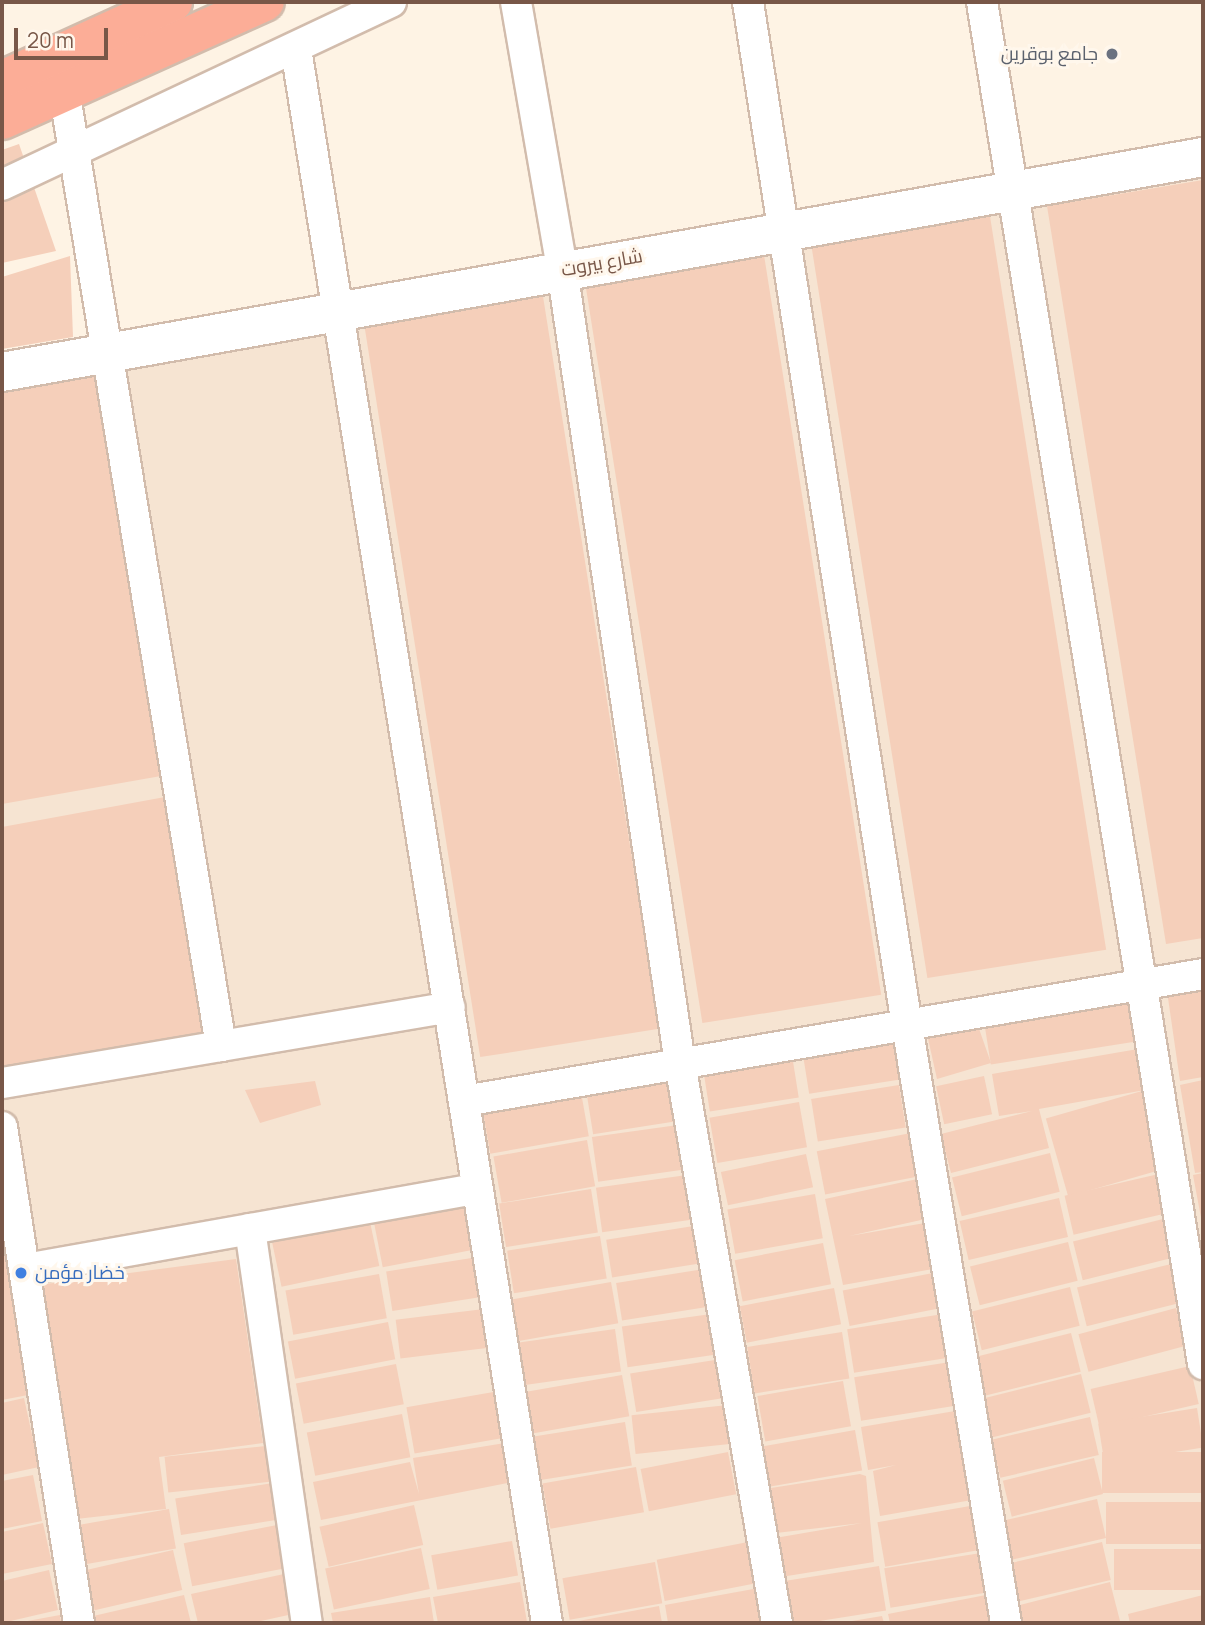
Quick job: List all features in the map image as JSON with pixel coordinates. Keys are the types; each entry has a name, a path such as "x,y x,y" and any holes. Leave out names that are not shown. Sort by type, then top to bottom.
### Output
{"highway":[{"path":"2,80 173,2"},
{"path":"2,120 265,2"}],"street":[{"path":"2,185 391,2"},
{"path":"516,2 562,269 680,1063 777,1623"},
{"path":"748,2 786,232 906,1025 1006,1623"},
{"path":"982,2 1203,1364"},
{"path":"296,49 341,308 547,1623"},
{"path":"64,90 221,1046"},
{"name":"شارع بيروت","path":"2,372 341,308 1013,193 1203,157"},
{"path":"464,1101 1203,974"},
{"path":"2,1083 450,1007"},
{"path":"2,1127 7,1184 26,1269 79,1623"},
{"path":"26,1269 477,1189"},
{"path":"250,1229 307,1623"}],"shaded area":[{"path":"1203,159 1203,1623 2,1623 2,371"}],"building":[{"path":"19,144 56,251 2,263 2,150"},
{"path":"1203,180 1203,938 1166,944 1047,206"},
{"path":"989,210 1106,950 927,978 810,238"},
{"path":"764,255 881,995 702,1023 585,283"},
{"path":"70,256 73,337 2,349 2,277"},
{"path":"542,290 659,1029 480,1057 363,318"},
{"path":"100,364 161,776 2,804 2,381"},
{"path":"165,797 204,1037 2,1071 2,827"},
{"path":"1203,985 1203,1077 1180,1081 1167,991"},
{"path":"1129,997 1136,1041 991,1064 984,1020"},
{"path":"977,1023 991,1063 937,1079 927,1034"},
{"path":"893,1035 900,1079 809,1094 802,1049"},
{"path":"1138,1049 1145,1090 1039,1109 1049,1148 951,1173 941,1134 1032,1111 999,1116 992,1074"},
{"path":"792,1055 799,1097 710,1112 703,1069"},
{"path":"674,1076 681,1120 593,1134 586,1090"},
{"path":"984,1076 992,1114 944,1124 936,1086"},
{"path":"1203,1080 1203,1172 1195,1173 1180,1085"},
{"path":"315,1081 321,1105 260,1123 245,1090"},
{"path":"899,1085 906,1127 818,1141 811,1099"},
{"path":"1142,1091 1164,1169 1068,1196 1046,1119"},
{"path":"581,1092 589,1136 490,1154 483,1109"},
{"path":"799,1102 807,1147 717,1163 709,1118"},
{"path":"685,1124 691,1169 598,1182 592,1137"},
{"path":"911,1133 919,1176 825,1195 817,1151"},
{"path":"587,1140 595,1186 502,1203 493,1156"},
{"path":"1050,1153 1060,1192 962,1216 952,1177"},
{"path":"806,1154 813,1187 728,1205 721,1172"},
{"path":"1163,1173 1172,1212 1074,1235 1065,1196"},
{"path":"1203,1173 1203,1223 1202,1223 1193,1175"},
{"path":"694,1174 700,1219 602,1232 596,1188"},
{"path":"922,1178 930,1218 849,1236 925,1223 933,1269 843,1285 825,1199"},
{"path":"591,1189 598,1232 506,1247 499,1204"},
{"path":"815,1194 823,1238 735,1254 727,1209"},
{"path":"1059,1198 1068,1237 969,1260 960,1221"},
{"path":"467,1203 476,1249 383,1267 374,1221"},
{"path":"1171,1217 1181,1256 1083,1280 1073,1241"},
{"path":"370,1222 379,1266 282,1287 272,1243"},
{"path":"700,1225 706,1263 612,1277 606,1240"},
{"path":"600,1236 607,1278 514,1293 507,1251"},
{"path":"2,1237 28,1395 2,1400"},
{"path":"1068,1242 1078,1281 980,1305 970,1266"},
{"path":"823,1243 831,1284 743,1301 735,1260"},
{"path":"478,1257 484,1297 392,1311 386,1272"},
{"path":"236,1259 263,1443 159,1457 166,1509 76,1519 38,1285"},
{"path":"1175,1263 1185,1302 1087,1326 1077,1287"},
{"path":"704,1269 710,1307 622,1320 616,1283"},
{"path":"933,1273 940,1308 850,1326 843,1291"},
{"path":"379,1274 387,1318 293,1335 285,1290"},
{"path":"611,1282 618,1323 519,1341 512,1300"},
{"path":"1070,1287 1080,1326 982,1350 972,1311"},
{"path":"834,1288 841,1324 747,1343 740,1306"},
{"path":"1176,1308 1186,1346 1089,1372 1078,1334"},
{"path":"484,1309 489,1348 400,1359 396,1320"},
{"path":"711,1314 717,1355 628,1367 622,1327"},
{"path":"943,1314 950,1357 854,1373 847,1329"},
{"path":"388,1322 395,1359 295,1379 288,1341"},
{"path":"615,1329 621,1372 525,1385 519,1342"},
{"path":"842,1332 849,1378 755,1393 747,1347"},
{"path":"1071,1333 1081,1372 983,1396 973,1357"},
{"path":"721,1359 727,1398 636,1412 630,1373"},
{"path":"950,1362 957,1405 861,1421 854,1377"},
{"path":"396,1364 404,1404 304,1424 296,1383"},
{"path":"1190,1366 1199,1404 1099,1427 1091,1389"},
{"path":"1081,1374 1091,1413 993,1437 983,1398"},
{"path":"622,1375 629,1416 534,1433 526,1392"},
{"path":"843,1381 851,1426 765,1441 757,1396"},
{"path":"499,1391 507,1437 415,1454 406,1407"},
{"path":"24,1398 39,1467 2,1475 2,1403"},
{"path":"728,1405 732,1444 636,1454 632,1415"},
{"path":"1197,1408 1203,1448 1104,1463 1098,1424"},
{"path":"955,1411 972,1500 880,1516 873,1471 896,1465 868,1470 861,1427"},
{"path":"402,1414 410,1457 315,1476 307,1433"},
{"path":"1090,1417 1099,1455 1000,1478 992,1440"},
{"path":"625,1422 632,1465 539,1480 532,1437"},
{"path":"855,1430 862,1470 771,1487 763,1446"},
{"path":"505,1443 512,1482 321,1520 313,1482 410,1462 419,1494 413,1458"},
{"path":"266,1446 270,1482 168,1492 165,1457"},
{"path":"728,1452 736,1494 649,1511 641,1469"},
{"path":"1102,1452 1203,1452 1203,1493 1102,1493"},
{"path":"1094,1458 1103,1494 1012,1517 1003,1481"},
{"path":"636,1467 644,1512 550,1529 542,1483"},
{"path":"860,1474 866,1476 874,1562 781,1577 775,1538 862,1523 776,1533 771,1488"},
{"path":"33,1475 42,1521 2,1529 2,1481"},
{"path":"273,1483 279,1520 181,1535 175,1498"},
{"path":"1097,1499 1106,1538 1008,1561 999,1522"},
{"path":"1106,1502 1203,1502 1203,1544 1106,1544"},
{"path":"414,1505 423,1545 329,1567 319,1527"},
{"path":"970,1506 978,1550 885,1567 877,1522"},
{"path":"169,1509 176,1548 85,1564 78,1525"},
{"path":"43,1523 52,1564 2,1574 2,1532"},
{"path":"277,1525 285,1568 192,1586 184,1543"},
{"path":"512,1541 518,1575 437,1590 431,1555"},
{"path":"748,1542 756,1583 665,1601 657,1560"},
{"path":"1102,1542 1111,1580 1012,1603 1004,1565"},
{"path":"421,1548 430,1589 334,1609 325,1568"},
{"path":"1114,1549 1203,1549 1203,1590 1114,1590"},
{"path":"173,1550 182,1590 95,1610 85,1570"},
{"path":"981,1553 987,1593 890,1608 884,1568"},
{"path":"655,1562 662,1603 570,1620 562,1578"},
{"path":"879,1566 886,1610 793,1623 786,1581"},
{"path":"49,1570 58,1610 2,1623 2,1581"},
{"path":"284,1574 293,1614 252,1623 198,1623 191,1594"},
{"path":"520,1582 527,1622 438,1623 433,1597"},
{"path":"1110,1582 1120,1621 1016,1623 1012,1607"},
{"path":"759,1588 766,1623 668,1623 665,1605"},
{"path":"184,1595 191,1623 91,1623 89,1617"},
{"path":"986,1595 991,1623 890,1623 888,1614"},
{"path":"1203,1595 1203,1623 1130,1623 1128,1614"},
{"path":"430,1597 434,1623 333,1623 331,1613"},
{"path":"659,1606 662,1623 573,1623 573,1622"},
{"path":"60,1615 61,1623 22,1623 22,1622"},
{"path":"882,1616 884,1623 846,1623 846,1622"}],"place":[{"name":"جامع بوقرين","path":"1112,54"},
{"name":"خضار مؤمن","path":"21,1273"}]}
